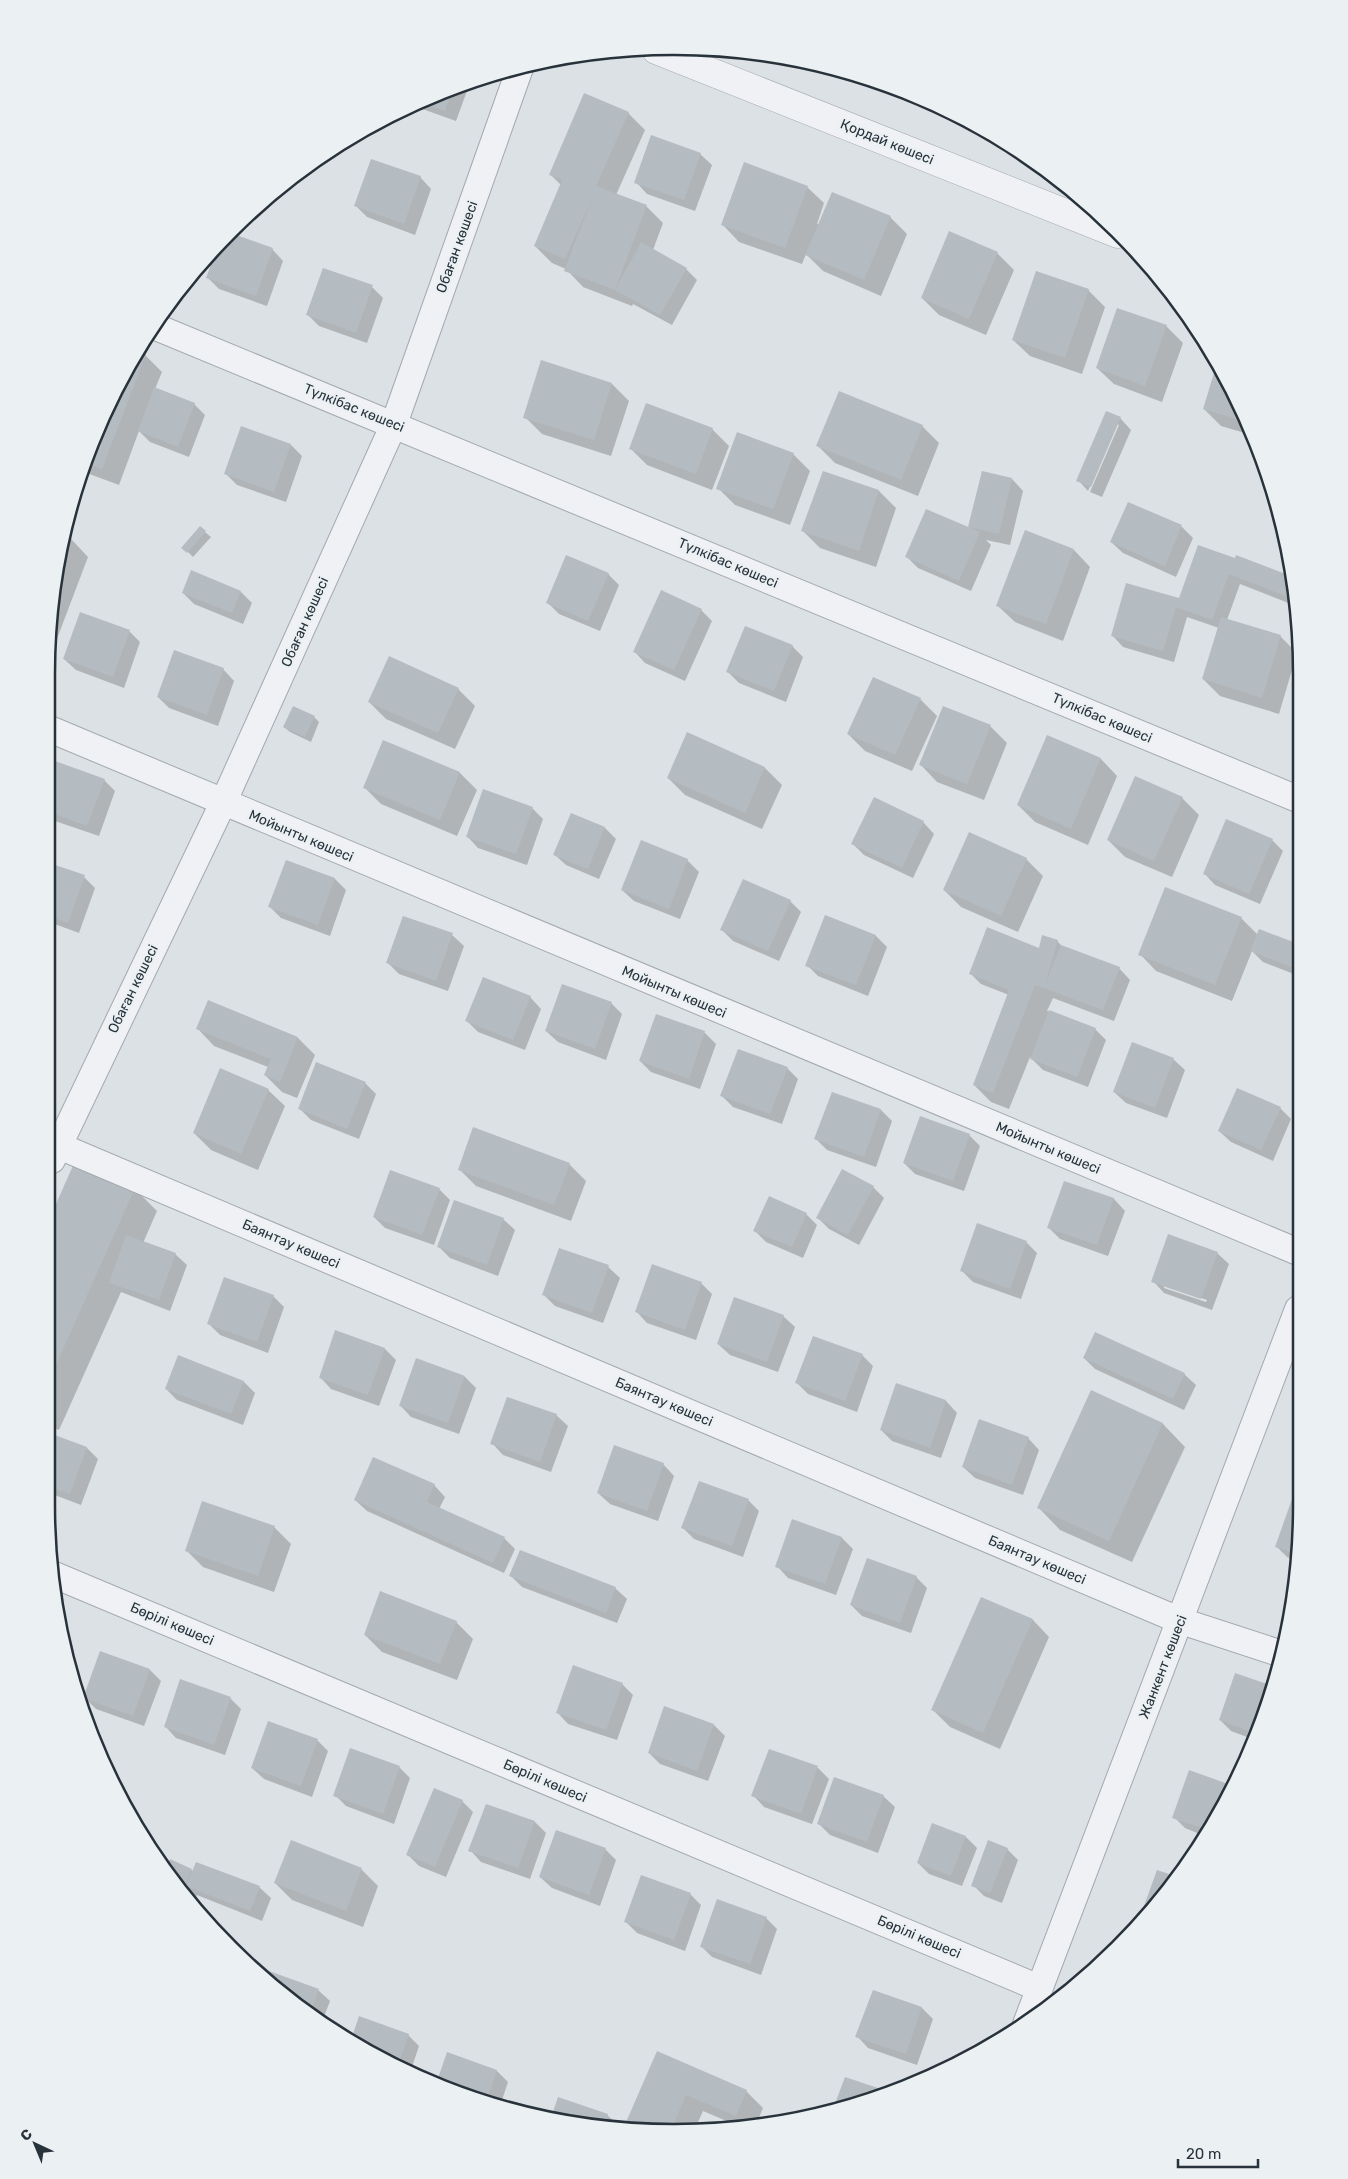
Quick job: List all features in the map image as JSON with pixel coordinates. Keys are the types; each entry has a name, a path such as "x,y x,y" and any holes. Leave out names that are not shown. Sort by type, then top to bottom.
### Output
{"street":[{"name":"Қордай көшесі","path":"669,55 1103,228"},
{"name":"Обаған көшесі","path":"55,1147 223,803 394,424 517,75"},
{"name":"Түлкібас көшесі","path":"161,328 1293,797"},
{"name":"Мойынты көшесі","path":"55,731 1293,1250"},
{"name":"Баянтау көшесі","path":"55,1149 1181,1620 1275,1652"},
{"name":"Жанкент көшесі","path":"1031,2011 1293,1322"},
{"name":"Бөрілі көшесі","path":"59,1577 1039,1988"}],"building":[{"path":"584,93 629,112 596,186 647,205 615,290 564,271 593,196 565,259 534,246 562,180 549,175"},
{"path":"450,97 445,111 429,106"},
{"path":"651,135 701,153 684,200 634,183"},
{"path":"371,159 421,176 404,224 354,206"},
{"path":"744,162 808,186 785,248 721,225"},
{"path":"832,192 891,216 864,280 805,255"},
{"path":"949,231 998,252 969,319 921,298"},
{"path":"237,235 273,248 256,296 206,278 212,263"},
{"path":"641,242 687,268 660,315 615,290"},
{"path":"323,268 373,285 356,333 306,315"},
{"path":"1036,271 1089,289 1065,358 1012,340"},
{"path":"1117,308 1167,325 1145,386 1096,368"},
{"path":"145,353 146,354 102,469 92,465 119,400"},
{"path":"541,360 612,383 594,440 523,418"},
{"path":"1214,372 1238,419 1203,409"},
{"path":"154,387 195,403 178,447 138,431"},
{"path":"839,391 923,425 901,480 816,446"},
{"path":"646,403 713,428 696,474 629,449"},
{"path":"1106,411 1121,417 1091,487 1076,481"},
{"path":"241,426 291,444 274,492 224,474"},
{"path":"737,432 794,453 773,509 716,489"},
{"path":"823,471 879,490 859,551 801,531"},
{"path":"982,471 1012,478 999,534 968,527"},
{"path":"1128,502 1182,525 1165,566 1110,542"},
{"path":"926,509 980,532 959,581 905,557"},
{"path":"200,526 206,531 187,553 181,548"},
{"path":"1025,530 1074,549 1046,624 996,606"},
{"path":"1198,545 1235,558 1236,555 1285,574 1288,597 1229,574 1212,620 1176,607 1163,651 1111,636 1126,583 1179,598"},
{"path":"566,555 609,573 588,621 546,603"},
{"path":"191,570 241,591 232,613 182,593"},
{"path":"661,590 702,609 674,670 633,652"},
{"path":"80,612 130,630 113,677 63,659"},
{"path":"1221,617 1281,635 1262,698 1202,679"},
{"path":"745,626 793,645 774,691 726,672"},
{"path":"174,650 224,668 207,715 157,697"},
{"path":"389,656 459,688 438,733 368,702"},
{"path":"873,677 921,698 895,755 847,734"},
{"path":"293,706 315,716 305,737 283,727"},
{"path":"943,706 991,725 967,784 919,765"},
{"path":"687,732 765,767 745,813 667,778"},
{"path":"1047,735 1101,758 1071,829 1017,805"},
{"path":"383,740 460,772 440,820 363,788"},
{"path":"55,761 105,779 87,826 55,814"},
{"path":"1135,776 1183,797 1154,861 1107,840"},
{"path":"483,789 533,807 516,854 466,837"},
{"path":"874,797 924,821 902,868 851,844"},
{"path":"571,813 605,827 588,869 553,855"},
{"path":"1226,819 1273,839 1249,894 1203,874"},
{"path":"969,832 1027,858 1001,916 943,890"},
{"path":"641,840 688,859 669,909 621,890"},
{"path":"286,860 335,878 318,925 268,907"},
{"path":"55,865 85,875 68,923 55,918"},
{"path":"743,879 791,900 768,951 720,930"},
{"path":"1165,887 1242,917 1215,985 1138,955"},
{"path":"825,915 876,935 856,985 805,966"},
{"path":"403,916 453,933 436,981 386,963"},
{"path":"987,927 1039,948 1042,935 1058,940 1045,985 1061,945 1120,967 1103,1010 1035,985 993,1093 973,1085 1009,990 969,974"},
{"path":"1259,929 1293,942 1293,968 1250,951"},
{"path":"483,977 531,996 513,1040 465,1021"},
{"path":"562,984 612,1002 595,1049 545,1031"},
{"path":"208,1000 298,1037 280,1082 264,1075 271,1059 196,1029"},
{"path":"1049,1010 1096,1028 1077,1077 1030,1059"},
{"path":"656,1014 705,1031 689,1079 639,1061"},
{"path":"1132,1042 1174,1058 1155,1108 1113,1092"},
{"path":"738,1049 788,1067 770,1114 720,1096"},
{"path":"316,1062 366,1082 347,1129 298,1109"},
{"path":"220,1068 269,1089 241,1154 193,1133"},
{"path":"1237,1088 1281,1107 1261,1150 1218,1131"},
{"path":"832,1092 881,1109 864,1157 814,1139"},
{"path":"920,1116 970,1134 953,1181 903,1163"},
{"path":"473,1127 570,1163 554,1205 458,1170"},
{"path":"75,1161 135,1188 55,1367 55,1206"},
{"path":"842,1169 874,1186 848,1235 816,1218"},
{"path":"390,1170 440,1188 422,1235 373,1217"},
{"path":"1064,1181 1114,1198 1097,1245 1047,1228"},
{"path":"769,1196 807,1213 792,1247 753,1231"},
{"path":"454,1200 504,1218 487,1265 437,1247"},
{"path":"977,1223 1027,1241 1010,1289 960,1271"},
{"path":"1168,1234 1218,1252 1201,1299 1151,1282"},
{"path":"126,1235 176,1253 159,1300 109,1283"},
{"path":"559,1248 609,1265 592,1313 542,1295"},
{"path":"652,1264 702,1282 685,1330 635,1312"},
{"path":"224,1277 274,1295 257,1342 207,1324"},
{"path":"734,1297 784,1315 767,1362 717,1344"},
{"path":"335,1330 385,1348 368,1395 319,1378"},
{"path":"1095,1332 1185,1373 1173,1399 1083,1358"},
{"path":"813,1336 863,1354 845,1401 795,1383"},
{"path":"178,1355 244,1381 231,1414 165,1389"},
{"path":"416,1358 465,1376 448,1423 399,1406"},
{"path":"896,1383 946,1400 930,1448 880,1430"},
{"path":"1091,1390 1163,1423 1109,1541 1037,1508"},
{"path":"507,1397 557,1414 540,1462 490,1444"},
{"path":"979,1419 1029,1437 1012,1485 962,1467"},
{"path":"55,1435 87,1447 70,1494 55,1489"},
{"path":"614,1445 664,1463 647,1511 597,1493"},
{"path":"373,1457 435,1484 427,1502 505,1537 493,1563 354,1500"},
{"path":"699,1481 749,1499 732,1546 681,1528"},
{"path":"1292,1499 1291,1552 1275,1547"},
{"path":"202,1501 275,1526 258,1576 185,1551"},
{"path":"792,1519 842,1537 825,1584 775,1567"},
{"path":"520,1550 616,1587 606,1613 509,1576"},
{"path":"867,1558 917,1576 900,1623 850,1605"},
{"path":"380,1591 457,1621 440,1664 364,1635"},
{"path":"981,1597 1033,1619 983,1733 931,1710"},
{"path":"100,1651 150,1669 133,1716 87,1699 85,1693"},
{"path":"573,1665 623,1683 606,1730 556,1713"},
{"path":"1235,1673 1266,1684 1250,1731 1219,1720"},
{"path":"180,1679 231,1697 214,1745 164,1727"},
{"path":"664,1706 714,1724 697,1771 648,1753"},
{"path":"268,1721 318,1739 301,1786 251,1768"},
{"path":"350,1748 400,1766 383,1814 333,1796"},
{"path":"769,1749 818,1766 801,1814 751,1796"},
{"path":"1189,1770 1227,1783 1202,1828 1172,1818"},
{"path":"834,1777 884,1795 867,1842 817,1824"},
{"path":"434,1788 463,1800 435,1867 406,1855"},
{"path":"486,1804 535,1821 518,1868 468,1851"},
{"path":"932,1823 966,1836 951,1876 917,1863"},
{"path":"556,1830 606,1848 589,1895 539,1877"},
{"path":"291,1840 362,1868 346,1911 274,1883"},
{"path":"988,1840 1008,1848 990,1893 971,1886"},
{"path":"170,1859 192,1869 185,1885 183,1882 169,1862"},
{"path":"196,1862 260,1886 250,1911 186,1886"},
{"path":"1157,1870 1170,1874 1165,1882 1143,1908"},
{"path":"641,1875 691,1893 674,1940 624,1922"},
{"path":"717,1899 767,1917 750,1964 700,1947"},
{"path":"269,1972 319,1989 312,2007 297,1996"},
{"path":"873,1990 922,2007 906,2054 855,2037"},
{"path":"359,2016 409,2034 400,2060 353,2034"},
{"path":"657,2051 747,2090 736,2116 686,2095 673,2124 626,2122"},
{"path":"447,2052 497,2070 489,2095 438,2077"},
{"path":"845,2077 880,2089 873,2091 835,2103"},
{"path":"558,2097 608,2114 606,2120 553,2112"}]}
